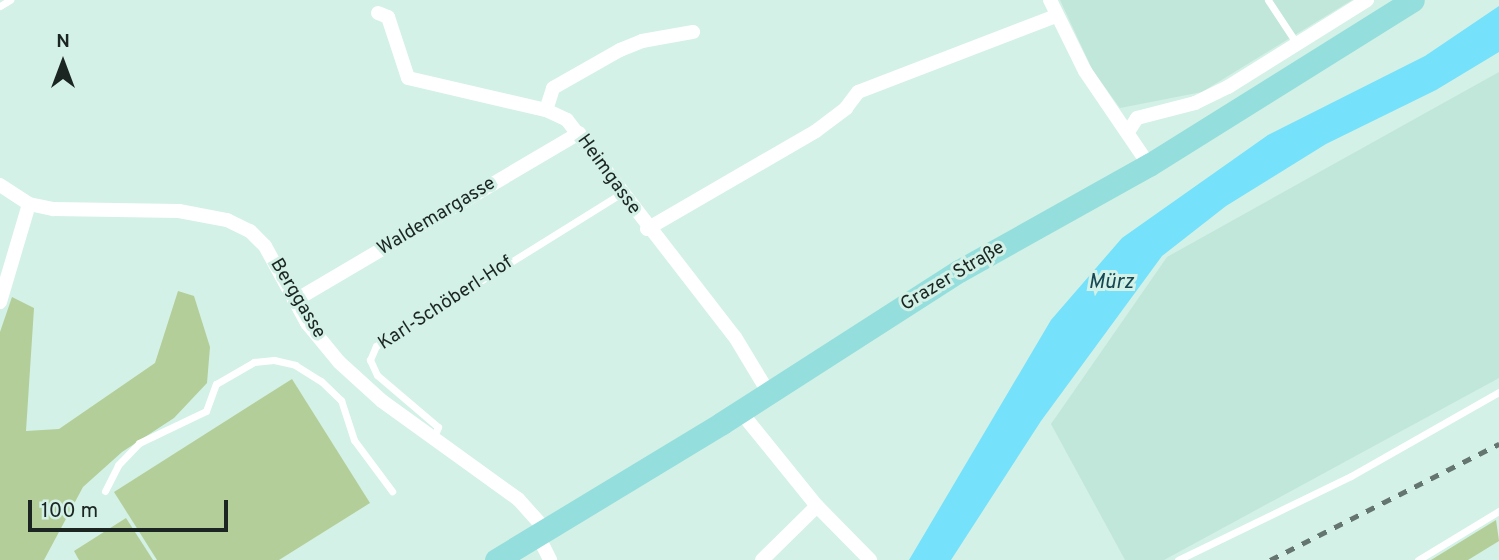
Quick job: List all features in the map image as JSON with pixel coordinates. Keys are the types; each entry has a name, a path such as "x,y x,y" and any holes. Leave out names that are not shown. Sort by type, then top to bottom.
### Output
{"main road":[{"name":"Grazer Straße","path":"496,560 740,411 767,390 959,271 1149,165 1413,0"}],"street":[{"path":"1050,0 1085,71 1149,165"},
{"path":"1128,132 1137,118 1195,103 1367,0"},
{"name":"Heimgasse","path":"378,13 388,17 408,78 546,110 579,133 647,229 734,337 767,390"},
{"path":"647,229 816,131 845,108 858,92 1056,16"},
{"path":"546,110 553,88 620,50 642,41 692,33"},
{"name":"Waldemargasse","path":"294,302 579,133"},
{"name":"Berggasse","path":"0,185 29,204 53,209 179,211 227,220 250,231 265,246 294,302 339,362 432,439 519,499 541,531 550,560"},
{"path":"0,302 29,204"},
{"path":"740,411 817,506 870,560"},
{"path":"762,560 817,506"}],"lane":[{"path":"0,6 10,0"},
{"path":"1268,0 1297,44"},
{"name":"Karl-Schöberl-Hof","path":"432,439 438,428 377,375 370,360 376,346 622,193"},
{"path":"105,491 118,465 139,443 206,411 215,384 254,362 274,360 295,365 321,381 341,400 354,440 392,491"},
{"path":"1178,560 1351,476 1499,392"},
{"path":"1418,560 1499,511"}],"shaded area":[{"path":"1060,0 1352,0 1202,92 1120,108 1093,71"},
{"path":"1499,72 1499,378 1164,560 1125,560 1051,424 1167,257"}],"green space":[{"path":"178,291 194,296 210,347 207,383 174,418 122,452 83,487 44,560 0,560 0,332 12,297 34,308 26,431 59,429 155,363"},
{"path":"292,379 370,503 279,560 157,560 114,492"},
{"path":"126,518 153,560 79,560 74,551"},
{"path":"1496,520 1499,541 1468,560 1431,560"}],"water":[{"name":"Mürz","path":"1499,6 1499,52 1436,90 1326,144 1226,206 1162,256 1041,421 951,560 909,560 1051,320 1122,238 1268,135 1425,56"}],"railway":[{"path":"1270,560 1499,444"}]}
